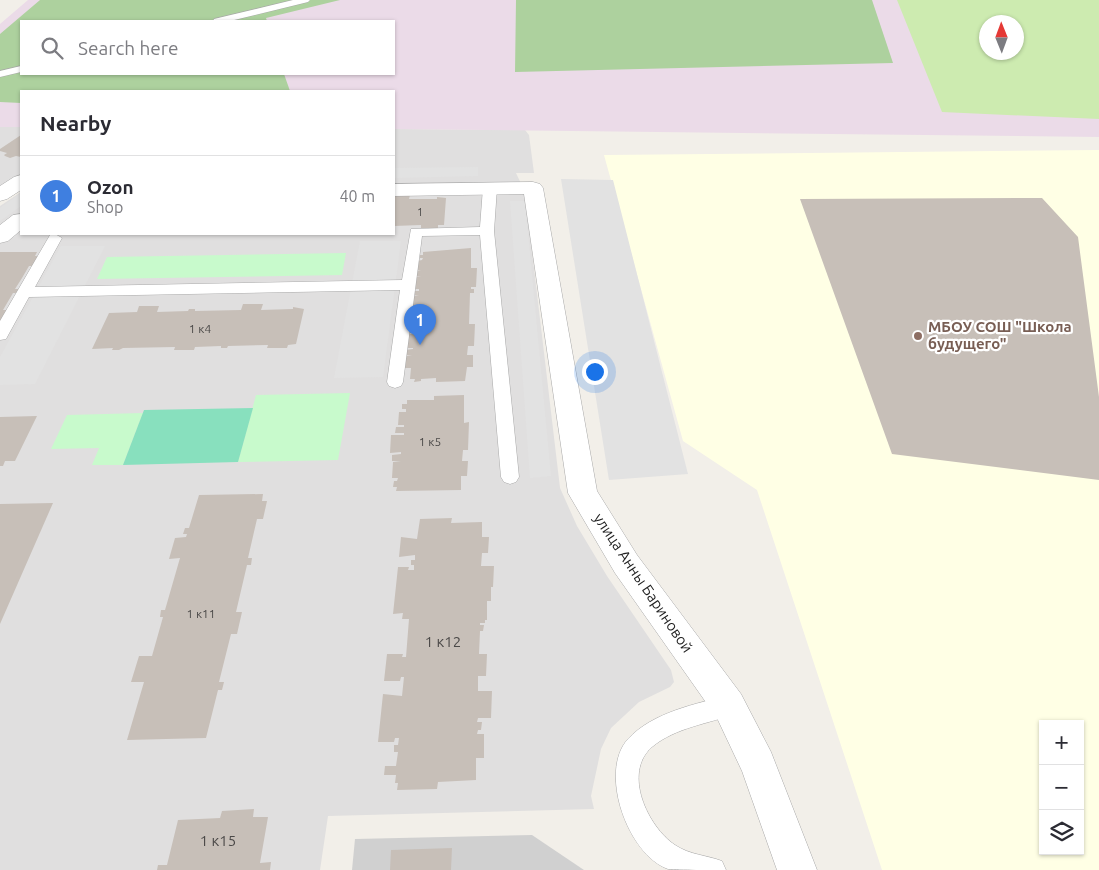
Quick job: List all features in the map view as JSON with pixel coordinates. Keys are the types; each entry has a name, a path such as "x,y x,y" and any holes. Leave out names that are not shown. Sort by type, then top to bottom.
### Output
{"street":[{"path":"0,195 20,182"},
{"path":"395,190 490,188"},
{"name":"улица Анны Бариновой","path":"490,188 533,188 582,493 626,564 729,706 758,765 797,870"},
{"path":"0,236 20,221"}],"lane":[{"path":"222,20 305,0"},
{"path":"0,74 20,69"},
{"path":"490,188 487,231 510,477"},
{"path":"395,382 416,232 487,231"},
{"path":"0,335 55,238"},
{"path":"25,292 409,285"},
{"path":"713,870 676,860 650,841 636,821 630,798 628,772 635,748 655,731 693,716 729,706"}],"shaded area":[{"path":"28,0 1099,0 1099,137 395,129 395,90 20,90 20,127 0,127 0,24"},
{"path":"0,127 20,127 20,175 0,188"},
{"path":"395,129 525,130 529,135 534,173 516,173 525,192 560,488 577,526 607,576 671,670 674,682 670,687 639,702 611,728 601,749 591,796 594,809 328,816 320,870 0,870 0,206 20,193 20,235 395,235"},
{"path":"1099,150 1099,870 882,870 757,490 683,441 604,155"},
{"path":"478,167 478,176 395,178 395,168"},
{"path":"561,179 613,180 688,474 609,480"},
{"path":"20,194 20,207 0,221 0,208"},
{"path":"510,201 525,201 551,476 530,478"},
{"path":"360,241 401,241 383,377 334,378"},
{"path":"61,246 105,246 35,384 0,385 0,357"},
{"path":"532,835 584,870 352,870 355,839"}],"green space":[{"path":"40,0 340,0 266,18 267,20 20,20 20,75 284,75 290,90 20,90 20,103 0,102 0,34"},
{"path":"516,0 872,0 893,63 515,72"},
{"path":"897,0 1099,0 1099,119 942,112"},
{"path":"346,253 342,275 97,279 107,257"},
{"path":"350,393 338,460 238,462 256,395"},
{"path":"253,408 238,462 123,465 144,410"},
{"path":"143,413 123,465 92,465 99,448 51,449 67,415"}],"building":[{"path":"20,136 20,157 10,158 5,156 7,153 0,151 0,149"},
{"path":"395,195 410,195 409,199 446,198 444,225 438,225 438,228 421,228 421,225 395,226"},
{"path":"1042,198 1078,237 1099,397 1099,480 892,454 800,199"},
{"path":"471,248 471,268 477,268 476,287 471,287 471,289 474,289 474,293 470,293 469,324 475,324 474,346 468,346 467,355 473,355 473,367 467,367 465,381 436,382 436,378 421,379 421,381 414,382 415,379 410,379 411,368 405,368 406,356 412,355 405,355 405,350 413,348 404,348 405,334 415,334 407,333 408,328 415,328 415,326 410,326 411,315 417,315 417,313 413,313 417,307 412,307 413,296 419,295 411,295 412,291 419,291 419,289 410,289 412,277 421,277 415,276 416,271 421,270 416,270 417,261 422,260 423,258 420,258 420,255 423,255 423,252"},
{"path":"0,252 37,252 35,256 40,256 34,266 29,266 15,289 19,289 16,293 13,293 3,310 8,310 0,322"},
{"path":"243,304 263,304 261,310 293,309 293,307 304,309 296,344 288,345 287,348 267,348 268,345 228,346 227,348 221,348 221,346 195,347 194,350 174,350 175,347 123,348 119,350 112,350 113,348 92,349 109,313 137,312 139,306 159,306 157,312 188,311 189,309 195,309 195,311 241,310"},
{"path":"464,395 464,423 469,422 468,450 463,450 462,461 468,461 467,476 461,476 461,490 396,491 397,487 393,487 394,481 397,481 398,478 392,478 393,462 401,461 392,461 392,455 401,454 401,452 390,453 391,435 404,435 404,433 395,433 396,427 404,427 404,425 398,425 399,412 406,412 406,409 402,409 402,404 407,404 407,400 434,400 434,396"},
{"path":"37,416 15,461 5,461 3,466 0,466 0,417"},
{"path":"263,494 262,501 267,501 263,519 257,519 248,558 252,558 251,565 247,565 236,612 242,612 237,634 231,634 219,682 224,682 222,690 218,690 206,738 127,740 144,682 131,682 139,656 152,656 163,617 160,617 161,610 165,610 180,558 169,559 175,538 186,537 187,534 183,534 185,528 189,528 199,495"},
{"path":"53,503 0,624 0,504"},
{"path":"452,518 451,523 482,522 482,537 489,537 488,553 482,553 481,566 494,566 491,601 487,601 487,620 485,620 485,623 480,623 480,625 484,625 483,631 480,631 479,654 487,654 486,676 478,676 478,691 492,691 491,718 478,718 477,722 482,722 481,730 478,730 477,734 484,734 484,758 476,758 476,780 438,782 437,789 397,790 398,783 395,783 396,775 384,775 385,766 396,766 398,752 394,752 394,745 398,745 399,738 395,738 394,742 378,742 383,694 402,696 404,677 401,677 400,681 384,681 387,654 403,654 402,657 406,657 409,619 402,619 403,613 393,614 398,567 409,567 408,570 414,570 411,560 415,560 415,555 399,557 401,537 417,539 420,519"},
{"path":"254,809 253,817 268,817 260,863 271,862 270,870 157,870 158,865 167,865 178,820 220,818 222,811"},
{"path":"452,848 451,870 390,870 391,850"}],"place":[{"name":"МБОУ СОШ \"Школа будущего\"","path":"918,336"},
{"name":"Ozon","path":"420,345"}]}
